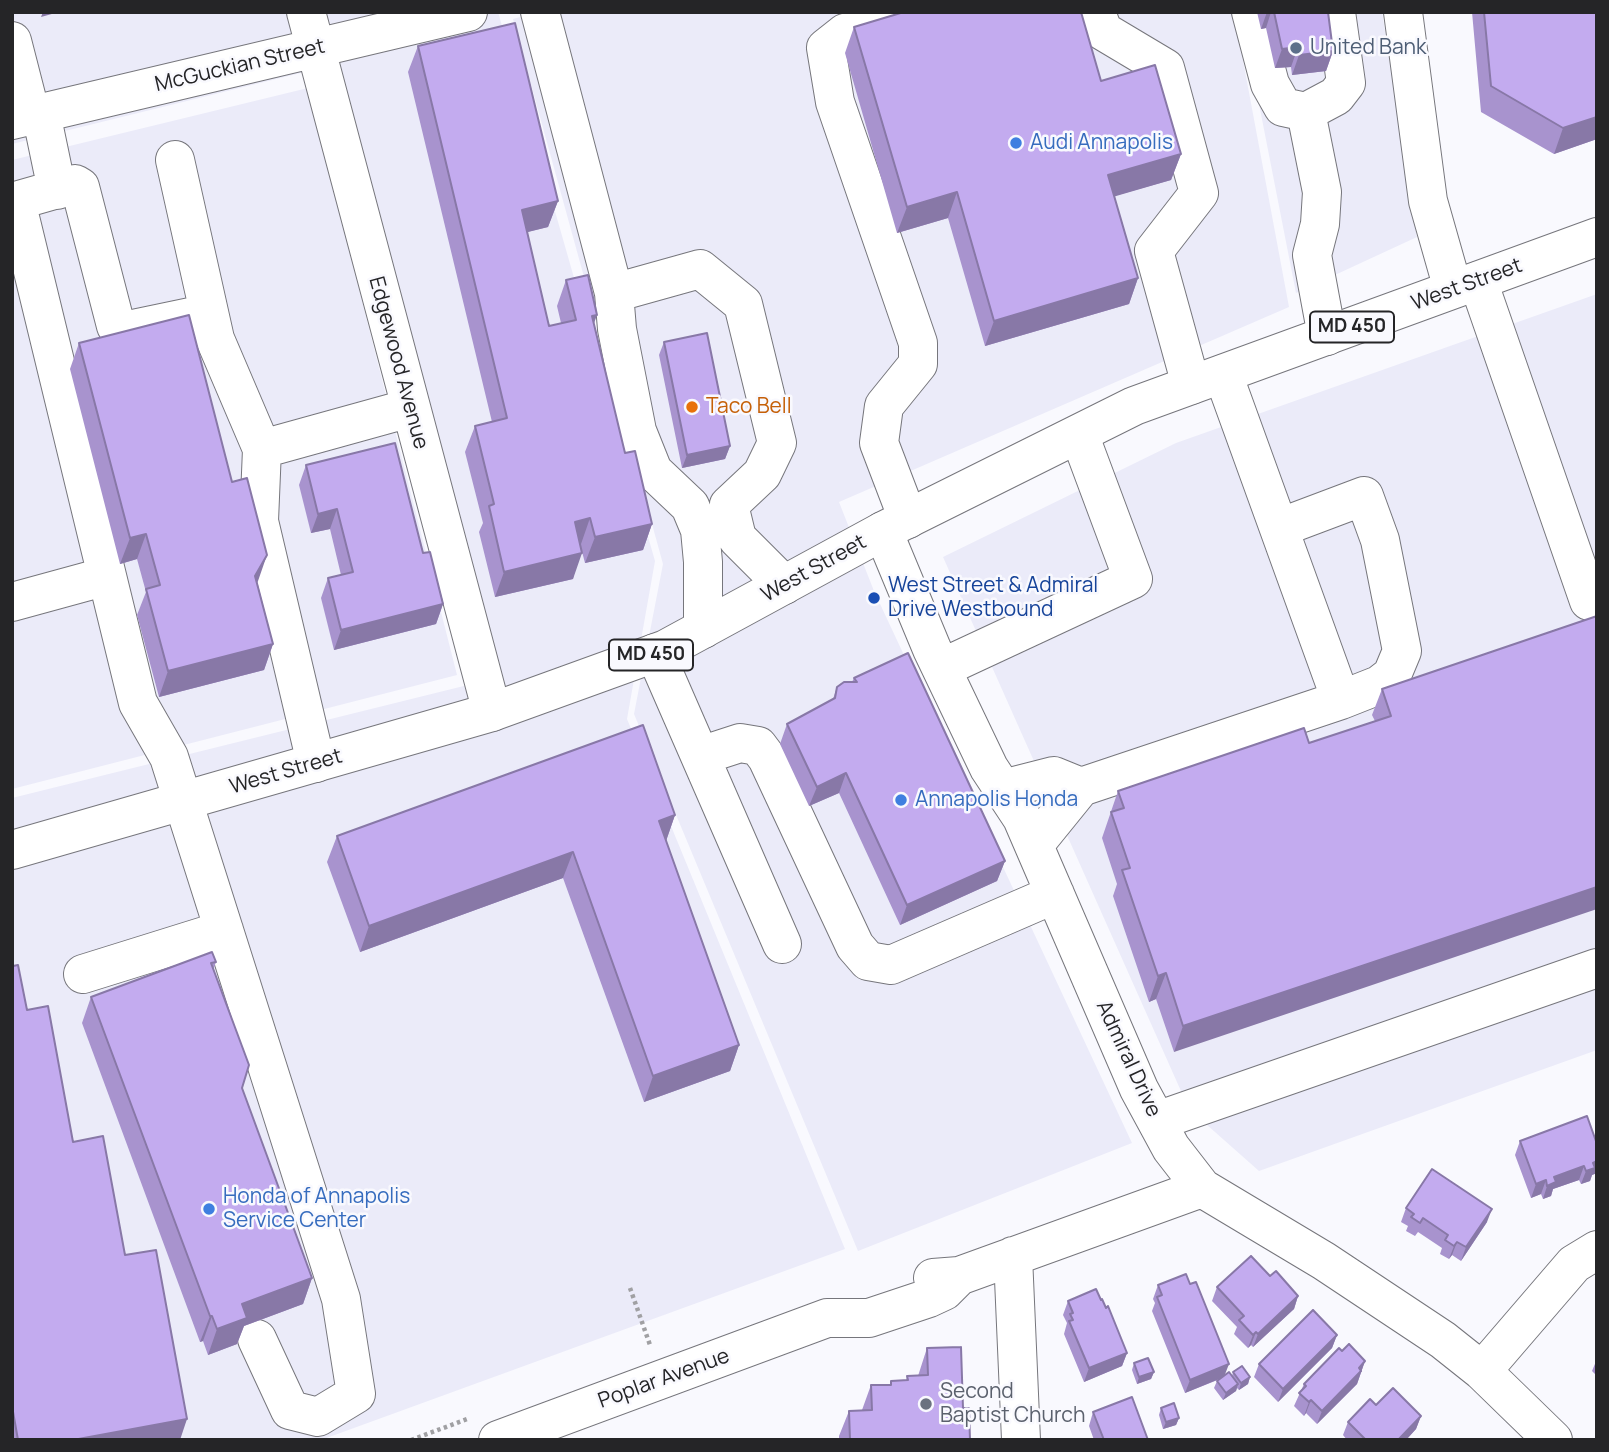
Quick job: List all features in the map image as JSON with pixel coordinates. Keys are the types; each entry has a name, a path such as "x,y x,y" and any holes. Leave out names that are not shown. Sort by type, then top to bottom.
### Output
{"street":[{"name":"McGuckian Street","path":"28,116 311,30 468,12"},
{"path":"540,12 614,293 617,329 637,431 653,471 691,509 700,530 703,629"},
{"name":"Admiral Drive","path":"914,12 845,33 826,48 835,102 918,343 918,364 884,406 879,443 895,525 942,668 989,768 1022,818 1139,1089 1171,1148 1202,1188 1324,1261 1443,1340 1482,1371 1553,1440"},
{"path":"1096,12 1102,31 1166,68 1199,193 1154,251 1207,380 1279,528 1341,700"},
{"path":"1251,12 1270,84 1283,107 1306,112 1336,96 1346,83 1336,12"},
{"path":"1403,12 1429,201 1466,285 1589,601"},
{"name":"Edgewood Avenue","path":"311,30 492,712"},
{"path":"13,50 28,116 57,190"},
{"path":"1306,112 1322,192 1320,224 1311,255 1327,336"},
{"path":"175,160 215,339 262,449 259,521 316,764"},
{"path":"209,313 119,330 83,191 75,184 14,202 138,703 169,757 341,1299 356,1394 318,1417 290,1410 257,1339"},
{"name":"West Street","path":"12,850 492,712 655,653 895,525 1134,406 1597,237"},
{"path":"614,293 699,269 743,304 777,443 762,474 729,505 691,509"},
{"path":"262,449 410,408"},
{"path":"942,668 1133,579 1079,434"},
{"path":"1034,845 1080,787 1341,700 1378,685 1392,675 1402,651 1380,540 1364,496 1279,528"},
{"path":"729,505 737,538 754,558 784,585"},
{"path":"12,602 107,576"},
{"path":"655,653 782,944"},
{"path":"700,756 740,743 758,746 767,758 855,946 869,961 891,965 1055,894"},
{"path":"1003,789 1054,776 1080,787"},
{"path":"83,974 224,930"},
{"path":"1157,1121 1597,968"},
{"name":"Poplar Avenue","path":"498,1440 830,1318 846,1304 920,1279 958,1276 1202,1188"},
{"path":"1482,1371 1574,1264 1597,1250"},
{"path":"1013,1256 1021,1440"}],"path":[{"path":"630,1288 652,1349"}],"shaded area":[{"path":"12,12 498,12 655,561 627,719 845,1249 321,1440 12,1440 12,798 496,678 317,69 12,144"},
{"path":"539,12 1234,12 1289,307 839,502 874,591 1132,1143 858,1251 634,714 663,564 513,19"},
{"path":"1241,12 1382,12 1417,237 1296,293"},
{"path":"308,88 457,675 12,789 12,160"},
{"path":"1597,294 1597,1050 1259,1171 1189,1109 943,557 1176,443"}],"building":[{"name":"Audi Annapolis","path":"904,12 1081,12 1101,81 1155,65 1181,154 1108,175 1138,278 994,321 957,192 907,207 854,27"},
{"path":"1274,12 1328,12 1333,51 1299,55 1298,47 1282,49"},
{"path":"1484,12 1597,12 1597,117 1563,128 1491,86"},
{"path":"515,23 558,201 522,210 549,326 576,320 566,280 588,275 597,315 592,316 625,453 635,451 652,524 595,537 590,518 575,522 582,553 504,572 489,506 494,504 475,426 507,418 418,46"},
{"path":"189,315 232,482 247,478 267,555 255,576 273,644 168,671 146,589 160,585 146,534 130,538 79,343"},
{"name":"Taco Bell","path":"707,333 730,446 687,455 664,342"},
{"path":"395,443 423,553 430,552 443,604 341,630 328,578 353,572 337,509 318,514 306,465"},
{"path":"1597,616 1597,887 1183,1026 1166,973 1158,976 1122,870 1130,868 1111,812 1124,808 1118,791 1304,728 1309,743 1391,716 1382,689"},
{"name":"Annapolis Honda","path":"908,653 1005,861 907,905 846,773 817,787 787,724 835,698 837,687 844,682 857,682 854,678"},
{"path":"643,725 675,815 659,821 739,1045 653,1076 573,852 369,926 337,836"},
{"name":"Honda of Annapolis Service Center","path":"212,952 216,962 211,963 249,1065 242,1088 312,1278 242,1304 247,1318 217,1329 91,997"},
{"path":"12,962 13,966 18,965 27,1010 48,1006 73,1142 103,1136 125,1255 156,1250 187,1419 73,1440 18,1440 12,1406"},
{"path":"1587,1116 1597,1144 1597,1161 1593,1163 1595,1168 1586,1171 1584,1166 1554,1177 1556,1182 1547,1186 1546,1180 1536,1184 1520,1141"},
{"path":"1432,1169 1492,1209 1466,1247 1457,1242 1454,1246 1445,1240 1448,1235 1423,1218 1420,1223 1411,1217 1414,1214 1406,1208"},
{"path":"1251,1256 1270,1276 1276,1271 1298,1296 1258,1334 1256,1332 1253,1335 1239,1320 1244,1316 1217,1287"},
{"path":"1186,1274 1190,1284 1196,1282 1229,1364 1190,1380 1157,1297 1162,1295 1158,1285"},
{"path":"1096,1289 1106,1308 1108,1306 1127,1353 1089,1368 1069,1321 1073,1320 1070,1314 1073,1313 1068,1301"},
{"path":"1313,1310 1337,1335 1283,1389 1259,1364"},
{"path":"1349,1344 1365,1361 1359,1368 1361,1371 1322,1411 1299,1393 1306,1386 1304,1384 1339,1348 1342,1351"},
{"path":"961,1347 963,1408 969,1408 970,1440 850,1440 849,1411 872,1410 871,1385 891,1385 891,1381 908,1380 907,1376 928,1375 927,1348"},
{"path":"1148,1358 1154,1372 1139,1377 1134,1363"},
{"path":"1242,1366 1250,1377 1241,1383 1233,1372"},
{"path":"1229,1372 1238,1384 1226,1393 1217,1381"},
{"path":"1393,1388 1421,1416 1398,1440 1366,1440 1348,1422 1370,1399 1376,1405"},
{"path":"1132,1397 1148,1440 1104,1440 1093,1412"},
{"path":"1174,1403 1179,1418 1166,1422 1161,1408"}],"place":[{"name":"United Bank","path":"1296,48"},
{"name":"Audi Annapolis","path":"1016,143"},
{"name":"Taco Bell","path":"692,407"},
{"name":"West Street & Admiral Drive Westbound","path":"874,598"},
{"name":"Annapolis Honda","path":"901,800"},
{"name":"Honda of Annapolis Service Center","path":"209,1209"},
{"name":"Second Baptist Church","path":"926,1404"}]}
